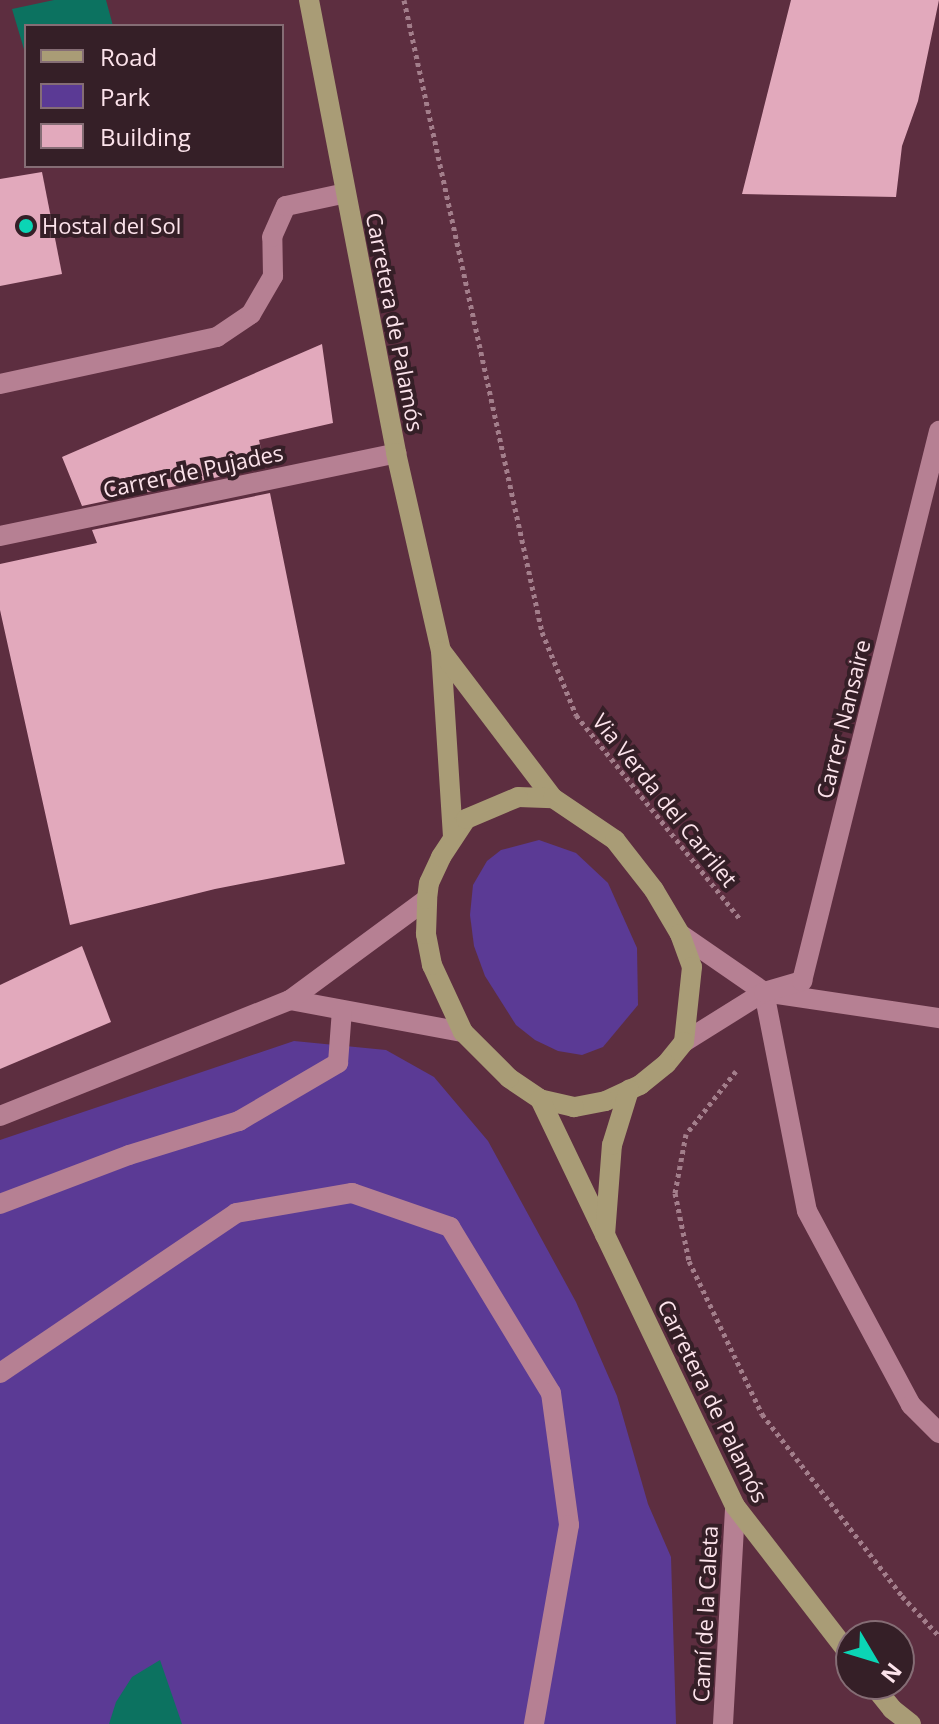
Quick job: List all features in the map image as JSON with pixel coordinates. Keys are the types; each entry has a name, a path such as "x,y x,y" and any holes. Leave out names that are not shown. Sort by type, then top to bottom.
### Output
{"main road":[{"name":"Carretera de Palamós","path":"309,0 396,453 441,651 453,838"},
{"name":"Carretera de Palamós","path":"441,651 553,798"},
{"path":"518,797 553,798 615,840 654,890 680,934 692,967 684,1042 666,1064 629,1090 606,1101 574,1107 540,1099 509,1078 463,1032 432,965 426,934 429,883 466,819 518,797"},
{"path":"605,1235 612,1145 629,1090"},
{"name":"Carretera de Palamós","path":"540,1099 735,1506 835,1635"},
{"path":"885,1700 911,1724"}],"street":[{"path":"0,384 217,337 251,314 273,276 272,237 286,206 346,193"},
{"name":"Carrer Nansaire","path":"764,992 802,981 939,431"},
{"name":"Carrer de Pujades","path":"0,536 396,453"},
{"path":"0,1116 290,1000 427,899"},
{"path":"680,934 764,992 939,1018"},
{"path":"684,1042 764,992"},
{"path":"764,992 807,1211 911,1405 939,1433"},
{"path":"290,1000 463,1032"},
{"path":"0,1204 129,1155 239,1121 338,1063 342,1010"},
{"path":"0,1373 236,1213 352,1193 450,1227 551,1393 569,1525 534,1724"},
{"name":"Camí de la Caleta","path":"723,1724 735,1506"}],"path":[{"name":"Via Verda del Carrilet","path":"404,0 542,632 576,715 745,925"},
{"path":"675,1193 689,1261 762,1414 902,1596 939,1636"}],"green space":[{"path":"539,840 576,853 608,883 637,948 638,1005 603,1047 582,1055 558,1051 535,1040 516,1025 485,976 474,946 470,915 473,885 487,861 501,850"},
{"path":"294,1041 386,1050 434,1077 488,1141 576,1302 617,1396 648,1504 671,1557 676,1724 0,1724 0,1140"}],"shaded area":[{"path":"54,0 106,0 112,24 24,24 24,49 12,9"},
{"path":"160,1660 182,1724 109,1724 116,1702 132,1677"}],"building":[{"path":"791,0 939,0 918,101 902,146 896,197 742,194"},
{"name":"Hostal del Sol","path":"42,172 62,274 0,286 0,179"},
{"path":"322,344 333,423 259,440 265,467 82,506 62,457"},
{"path":"270,493 345,864 215,889 70,925 0,610 0,564 97,543 92,530"},
{"path":"82,946 111,1022 0,1069 0,985"}],"place":[{"name":"Hostal del Sol","path":"26,226"}]}
